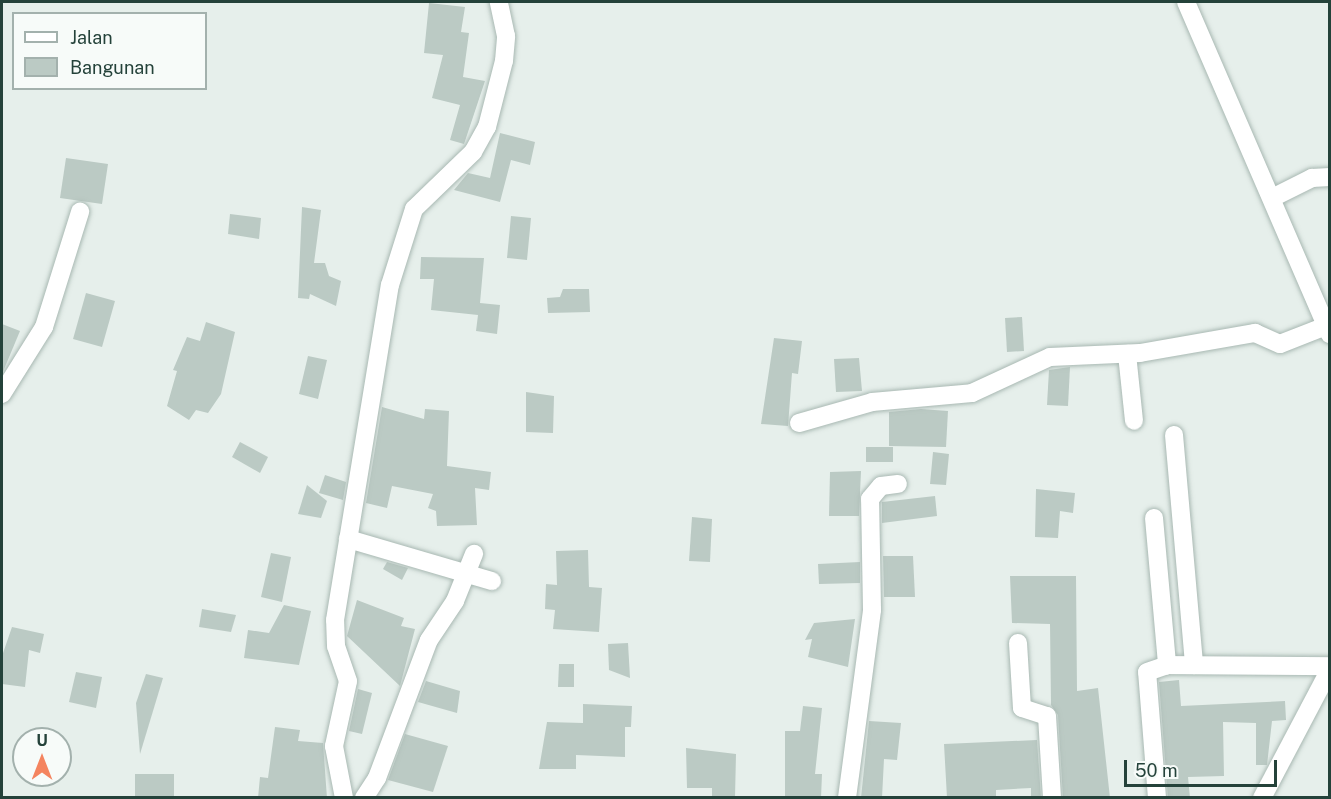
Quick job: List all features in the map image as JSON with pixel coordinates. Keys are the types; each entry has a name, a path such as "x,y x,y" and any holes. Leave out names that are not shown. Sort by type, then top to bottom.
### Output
{"street":[{"path":"344,798 334,746 348,681 335,628 390,285 414,209 473,152 487,127 504,61 506,36 499,2"},
{"path":"799,423 872,402 972,393 1050,357 1127,354 1256,333 1273,343 1288,343 1328,330 1186,2"},
{"path":"1272,198 1312,178 1329,177"},
{"path":"2,394 44,327 80,212"},
{"path":"1127,354 1134,421"},
{"path":"1174,435 1194,665"},
{"path":"847,798 872,610 870,499 881,486 898,484"},
{"path":"1154,518 1167,665"},
{"path":"348,539 492,581"},
{"path":"364,798 378,778 429,640 468,573 474,554"},
{"path":"1018,643 1022,708 1047,716 1052,798"},
{"path":"1157,798 1146,680 1152,669 1167,665 1329,667 1262,798"}],"building":[{"path":"429,3 465,7 461,32 469,33 463,77 485,81 464,144 450,140 460,105 432,98 443,55 424,53"},
{"path":"500,133 535,142 530,165 511,160 500,202 454,190 468,173 490,178"},
{"path":"66,158 108,164 102,204 60,198"},
{"path":"302,207 321,210 314,263 325,263 329,276 341,281 336,306 310,294 309,299 298,298"},
{"path":"230,214 261,218 259,239 228,234"},
{"path":"511,216 531,218 527,260 507,258"},
{"path":"421,257 484,258 480,303 500,305 497,334 476,331 478,315 431,310 434,279 420,279"},
{"path":"563,289 589,289 590,312 548,313 547,298 560,297"},
{"path":"86,293 115,301 102,347 73,339"},
{"path":"1022,317 1024,351 1007,352 1005,318"},
{"path":"206,322 235,332 221,394 208,413 196,410 189,420 167,406 177,371 173,370 187,337 200,341"},
{"path":"2,324 20,331 2,374"},
{"path":"774,338 802,341 798,374 792,373 788,426 761,424"},
{"path":"308,356 327,360 318,399 299,394"},
{"path":"859,358 862,391 836,392 834,359"},
{"path":"1070,367 1068,406 1047,405 1049,370"},
{"path":"526,392 554,396 553,433 526,432"},
{"path":"382,407 424,419 425,409 449,411 447,466 491,472 489,490 475,488 477,525 437,526 436,511 428,508 433,494 392,486 387,508 366,503"},
{"path":"921,409 948,411 946,447 889,446 889,412"},
{"path":"240,442 268,457 260,473 232,457"},
{"path":"866,447 893,447 893,462 866,462"},
{"path":"933,452 949,454 946,485 930,484"},
{"path":"861,471 859,516 829,516 830,472"},
{"path":"325,475 346,482 343,500 319,493"},
{"path":"307,485 327,501 321,518 298,514"},
{"path":"1036,489 1075,493 1073,513 1060,511 1058,538 1035,537"},
{"path":"935,496 937,516 882,523 882,502"},
{"path":"692,517 712,519 710,562 689,561"},
{"path":"588,550 589,587 602,588 599,632 553,629 555,610 545,609 546,584 557,585 556,551"},
{"path":"271,553 291,557 282,602 261,597"},
{"path":"883,556 913,556 915,597 884,597"},
{"path":"387,562 408,568 402,580 383,569"},
{"path":"860,562 860,583 819,584 818,564"},
{"path":"1010,576 1076,576 1077,691 1098,688 1110,798 1063,798 1058,715 1051,705 1050,624 1012,623"},
{"path":"357,600 404,618 401,626 415,629 400,686 347,636"},
{"path":"284,605 311,611 299,665 244,658 248,630 269,633"},
{"path":"202,609 236,615 231,632 199,627"},
{"path":"855,619 848,667 808,657 812,639 805,640 814,623"},
{"path":"12,627 44,634 40,653 29,650 25,687 2,684 2,656"},
{"path":"628,643 630,678 609,670 608,644"},
{"path":"559,664 574,664 574,687 558,687"},
{"path":"76,672 102,677 96,708 69,702"},
{"path":"146,674 163,678 140,754 136,703"},
{"path":"1179,680 1181,706 1285,701 1286,720 1272,721 1267,765 1256,765 1256,723 1223,722 1224,776 1188,777 1190,798 1168,798 1159,682"},
{"path":"426,681 460,691 457,713 418,702"},
{"path":"358,689 372,693 362,734 349,731"},
{"path":"583,704 632,706 631,727 625,727 625,757 576,755 576,769 539,769 547,722 583,723"},
{"path":"803,706 822,708 815,774 822,774 821,798 785,798 785,731 800,731"},
{"path":"869,721 901,723 897,760 884,759 882,798 861,798"},
{"path":"275,727 300,730 298,741 323,743 327,798 258,798 260,777 268,778"},
{"path":"405,734 448,746 433,792 388,780"},
{"path":"1037,740 1041,798 1031,798 1031,788 996,790 996,798 947,798 944,744"},
{"path":"686,748 736,754 735,798 712,798 712,788 687,788"},
{"path":"135,774 174,774 174,798 135,798"}]}
